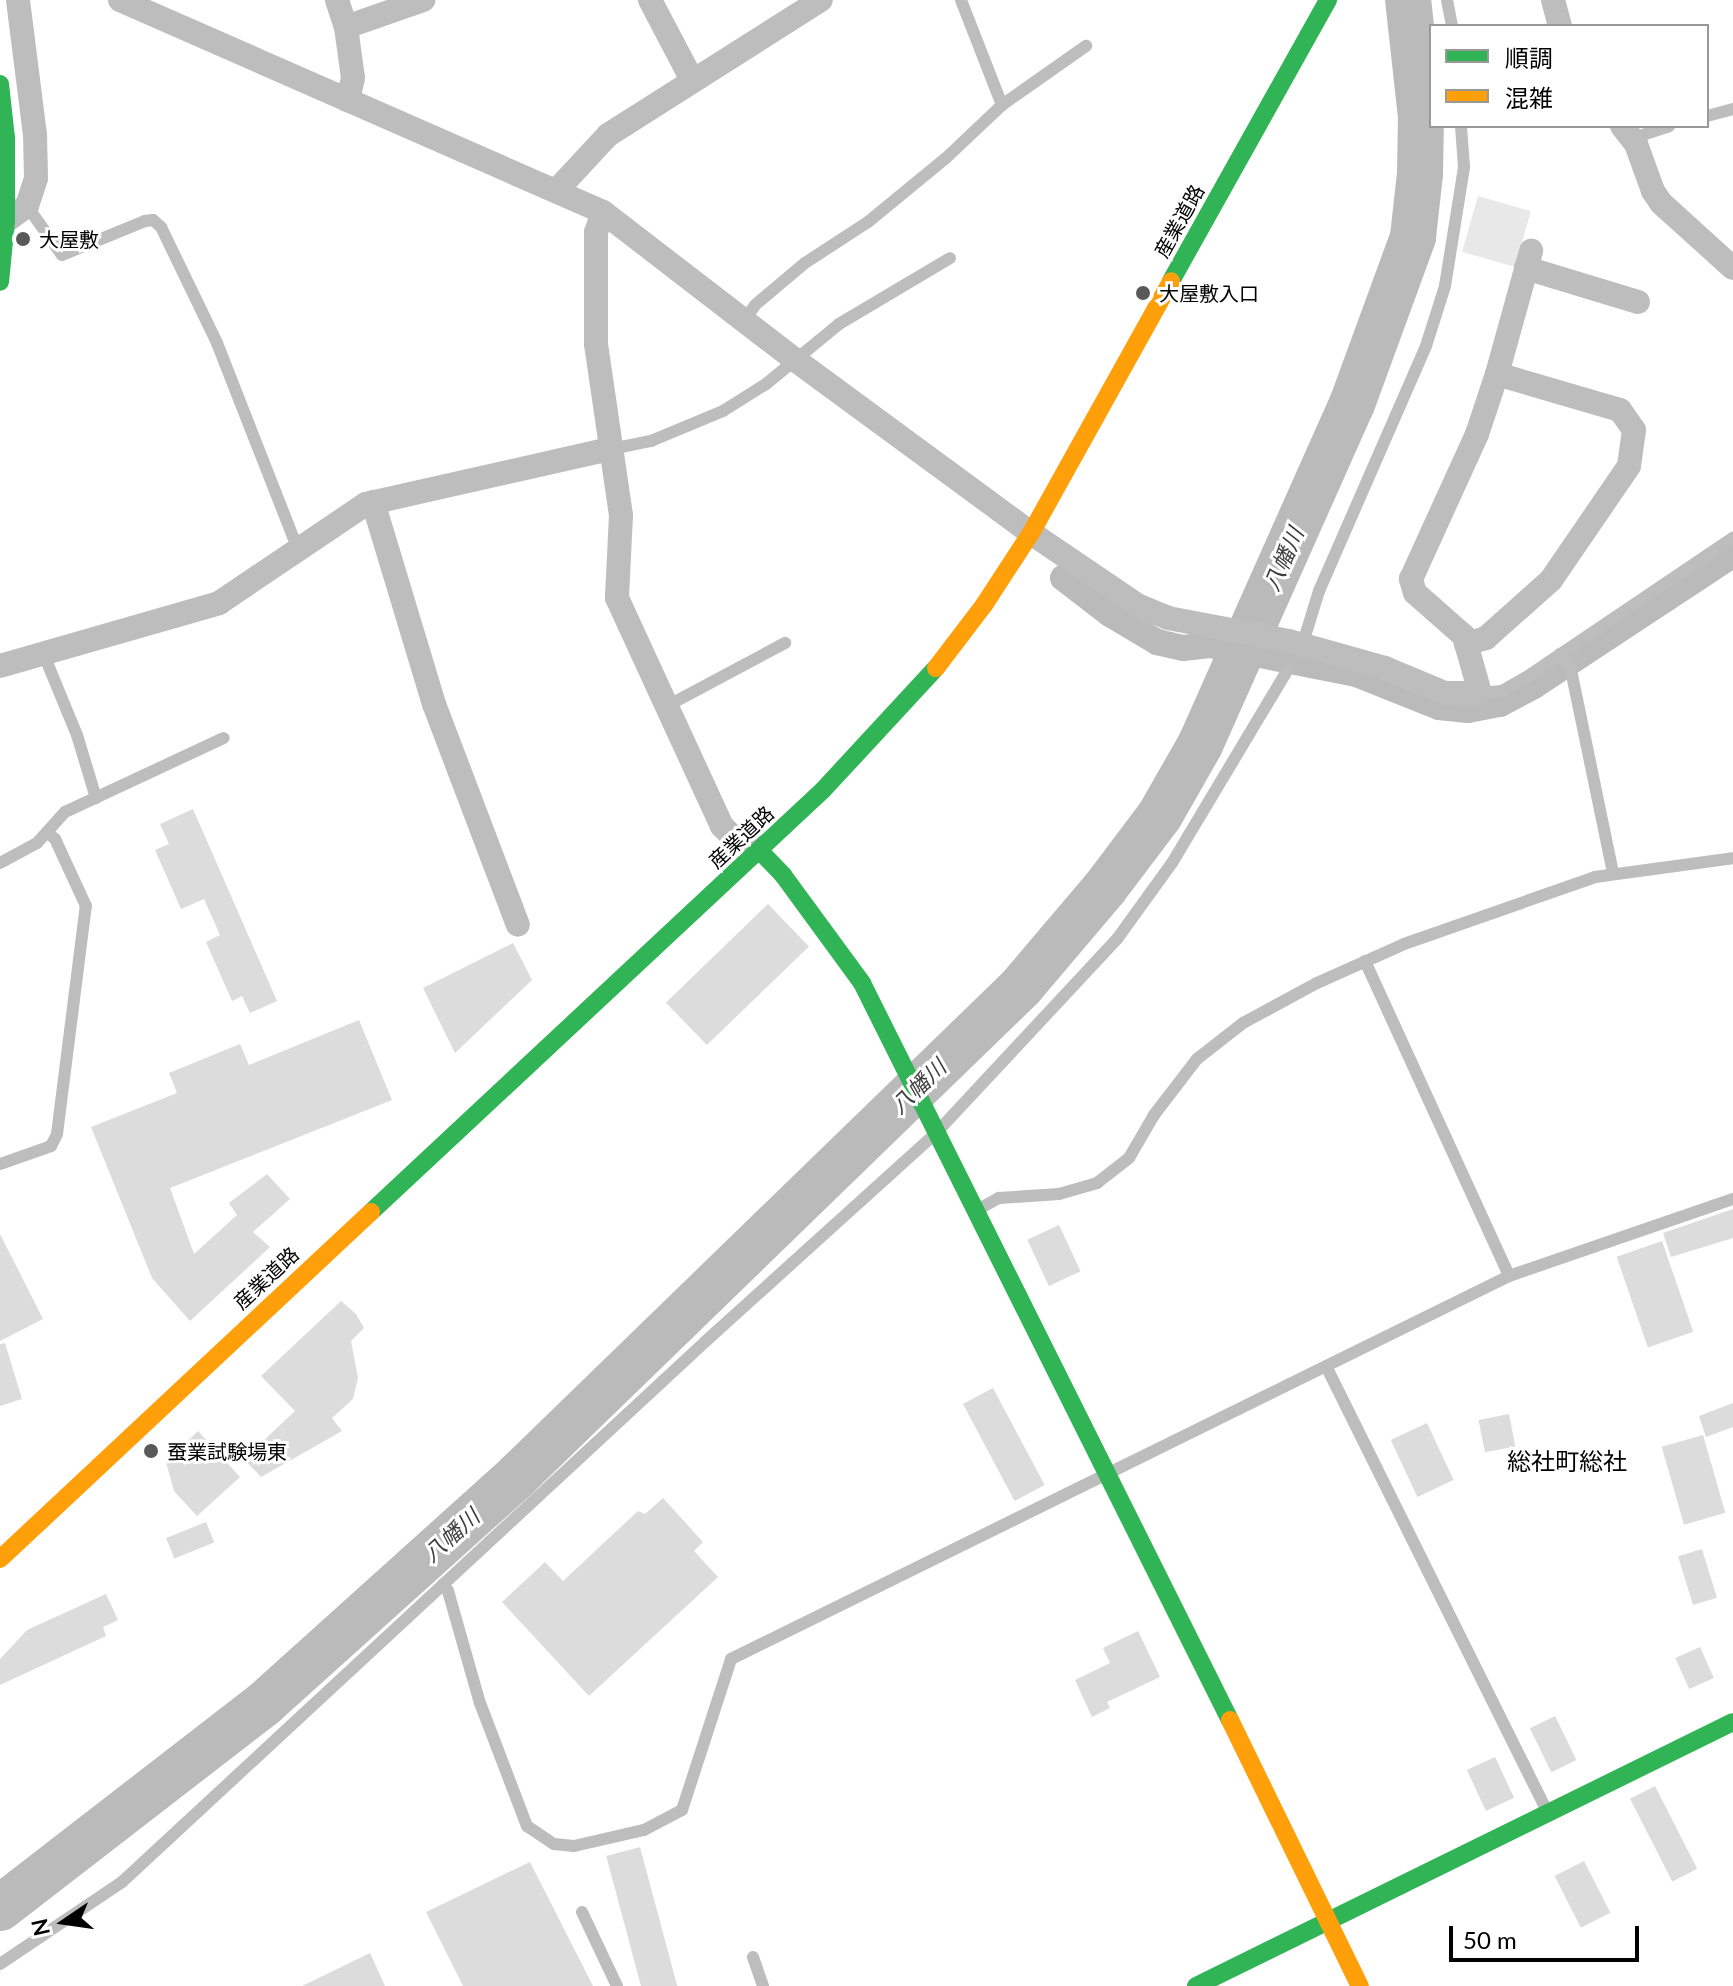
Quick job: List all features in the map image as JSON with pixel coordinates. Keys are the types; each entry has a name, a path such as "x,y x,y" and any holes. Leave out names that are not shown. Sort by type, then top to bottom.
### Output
{"street":[{"path":"3,219 27,206 36,178 18,0"},
{"path":"120,0 164,10 348,100 603,212 794,359 1031,533 1139,606 1168,618 1296,644 1385,668 1445,693 1480,693 1466,644 1459,631 1415,593 1412,571 1477,434 1497,374 1528,259 1638,302"},
{"path":"337,0 346,27 353,78 348,100"},
{"path":"346,27 423,0"},
{"path":"650,0 692,80"},
{"path":"556,191 597,143 821,0"},
{"name":"産業道路","path":"0,1559 759,850 843,770 916,693 976,617 1031,533 1328,0"},
{"path":"1553,0 1559,24"},
{"path":"0,84 6,138 0,282"},
{"path":"1628,132 1661,203 1733,268"},
{"path":"603,212 596,232 596,344 621,515 617,598 722,826 732,836 748,841 783,875 844,955 896,1051 1109,1473 1360,1986"},
{"path":"1466,644 1486,638 1551,580 1629,466 1634,430 1620,410 1497,374"},
{"path":"0,666 207,608 232,596 301,547 373,502 611,449"},
{"path":"373,502 434,704 518,925"},
{"path":"1196,1986 1733,1722"}],"lane":[{"path":"961,0 1002,105"},
{"path":"1447,0 1452,24"},
{"path":"744,321 755,305 805,263 868,222 946,158 1002,105 1086,46"},
{"path":"1709,115 1733,109"},
{"path":"1296,644 1426,346 1445,286 1456,233 1464,167 1461,128"},
{"path":"1628,132 1655,128"},
{"path":"27,206 62,255 145,221 153,220 161,227 217,343 293,537 301,547"},
{"path":"611,449 651,441 723,411 766,384 839,324 950,258"},
{"path":"1480,693 1502,691 1733,538"},
{"path":"667,706 785,643"},
{"path":"1560,654 1571,670 1613,873"},
{"path":"44,655 77,735 96,798"},
{"path":"0,1964 122,1882 934,1126 1117,939 1172,863 1288,669"},
{"path":"0,863 23,852 48,833 59,817 224,738"},
{"path":"0,1164 51,1146 57,1134 86,906 55,839 48,833"},
{"path":"976,1211 999,1198 1059,1194 1097,1183 1129,1158 1154,1115 1197,1059 1274,1004 1365,961 1459,924 1613,873 1733,858"},
{"path":"1365,961 1509,1276"},
{"path":"443,1584 448,1591 480,1703 527,1826 554,1844 574,1846 644,1830 682,1810 731,1659 1509,1276 1733,1199"},
{"path":"1326,1366 1548,1813"},
{"path":"582,1912 617,1986"},
{"path":"753,1957 763,1986"}],"shaded area":[{"path":"1478,196 1531,211 1515,267 1462,252"}],"building":[{"path":"193,809 277,1001 250,1013 242,996 232,1001 206,942 220,935 204,899 181,909 155,850 169,844 160,824"},
{"path":"768,904 809,946 707,1045 666,1003"},
{"path":"513,943 532,980 455,1053 423,988"},
{"path":"359,1020 392,1100 170,1188 194,1254 237,1215 229,1203 267,1174 290,1199 253,1232 270,1247 190,1321 152,1278 91,1127 177,1093 169,1073 240,1044 249,1065"},
{"path":"1733,1209 1733,1238 1671,1257 1663,1233"},
{"path":"1059,1225 1081,1271 1049,1286 1027,1240"},
{"path":"0,1234 43,1319 0,1341"},
{"path":"1662,1241 1693,1332 1648,1347 1617,1257"},
{"path":"341,1301 356,1314 364,1328 351,1341 358,1378 353,1399 332,1418 342,1431 261,1477 244,1459 295,1411 261,1376"},
{"path":"5,1343 22,1399 0,1406 0,1344"},
{"path":"993,1388 1045,1485 1015,1501 963,1404"},
{"path":"1733,1403 1733,1427 1706,1437 1699,1416"},
{"path":"1509,1414 1515,1446 1485,1452 1479,1420"},
{"path":"1427,1423 1454,1480 1417,1497 1391,1440"},
{"path":"198,1431 240,1477 197,1516 174,1491 166,1462"},
{"path":"1703,1435 1725,1513 1684,1525 1662,1447"},
{"path":"663,1498 703,1542 694,1551 718,1577 589,1696 502,1602 545,1562 563,1581 638,1511 645,1514"},
{"path":"206,1522 214,1542 174,1559 166,1538"},
{"path":"1702,1549 1717,1598 1693,1605 1678,1556"},
{"path":"106,1594 118,1620 103,1627 106,1636 0,1685 0,1659 27,1630"},
{"path":"1138,1631 1160,1677 1107,1702 1110,1708 1092,1717 1075,1680 1110,1663 1103,1648"},
{"path":"1700,1647 1714,1678 1689,1689 1675,1658"},
{"path":"1555,1716 1576,1760 1551,1772 1530,1728"},
{"path":"1495,1757 1514,1798 1486,1811 1467,1770"},
{"path":"1655,1786 1697,1869 1672,1882 1630,1799"},
{"path":"640,1847 677,1986 641,1986 606,1856"},
{"path":"1584,1861 1610,1913 1581,1928 1555,1876"},
{"path":"530,1862 593,1986 463,1986 426,1912"},
{"path":"370,1953 385,1986 302,1986"}],"waterway":[{"name":"八幡川","path":"0,1908 264,1704 517,1476 1021,987 1105,888 1160,815 1200,745 1352,404 1413,237 1420,174 1421,117 1408,0"},
{"path":"1063,578 1110,614 1157,642 1183,648 1210,645 1356,674 1439,707 1468,710 1500,704 1534,686 1733,555"}],"traffic: fast":[{"path":"1171,281 1328,0"},
{"path":"0,84 6,138 6,221 0,282"},
{"path":"371,1212 823,790 936,668"},
{"path":"759,850 783,875 862,983 1230,1720"},
{"path":"1196,1986 1733,1722"}],"traffic: slow":[{"path":"936,668 984,605 1031,533 1171,281"},
{"path":"0,1559 371,1212"},
{"path":"1230,1720 1360,1986"}],"place":[{"name":"大屋敷","path":"23,239"},
{"name":"大屋敷入口","path":"1143,293"},
{"name":"蚕業試験場東","path":"151,1451"}],"district":[{"name":"総社町総社","path":"1567,1461"}]}
